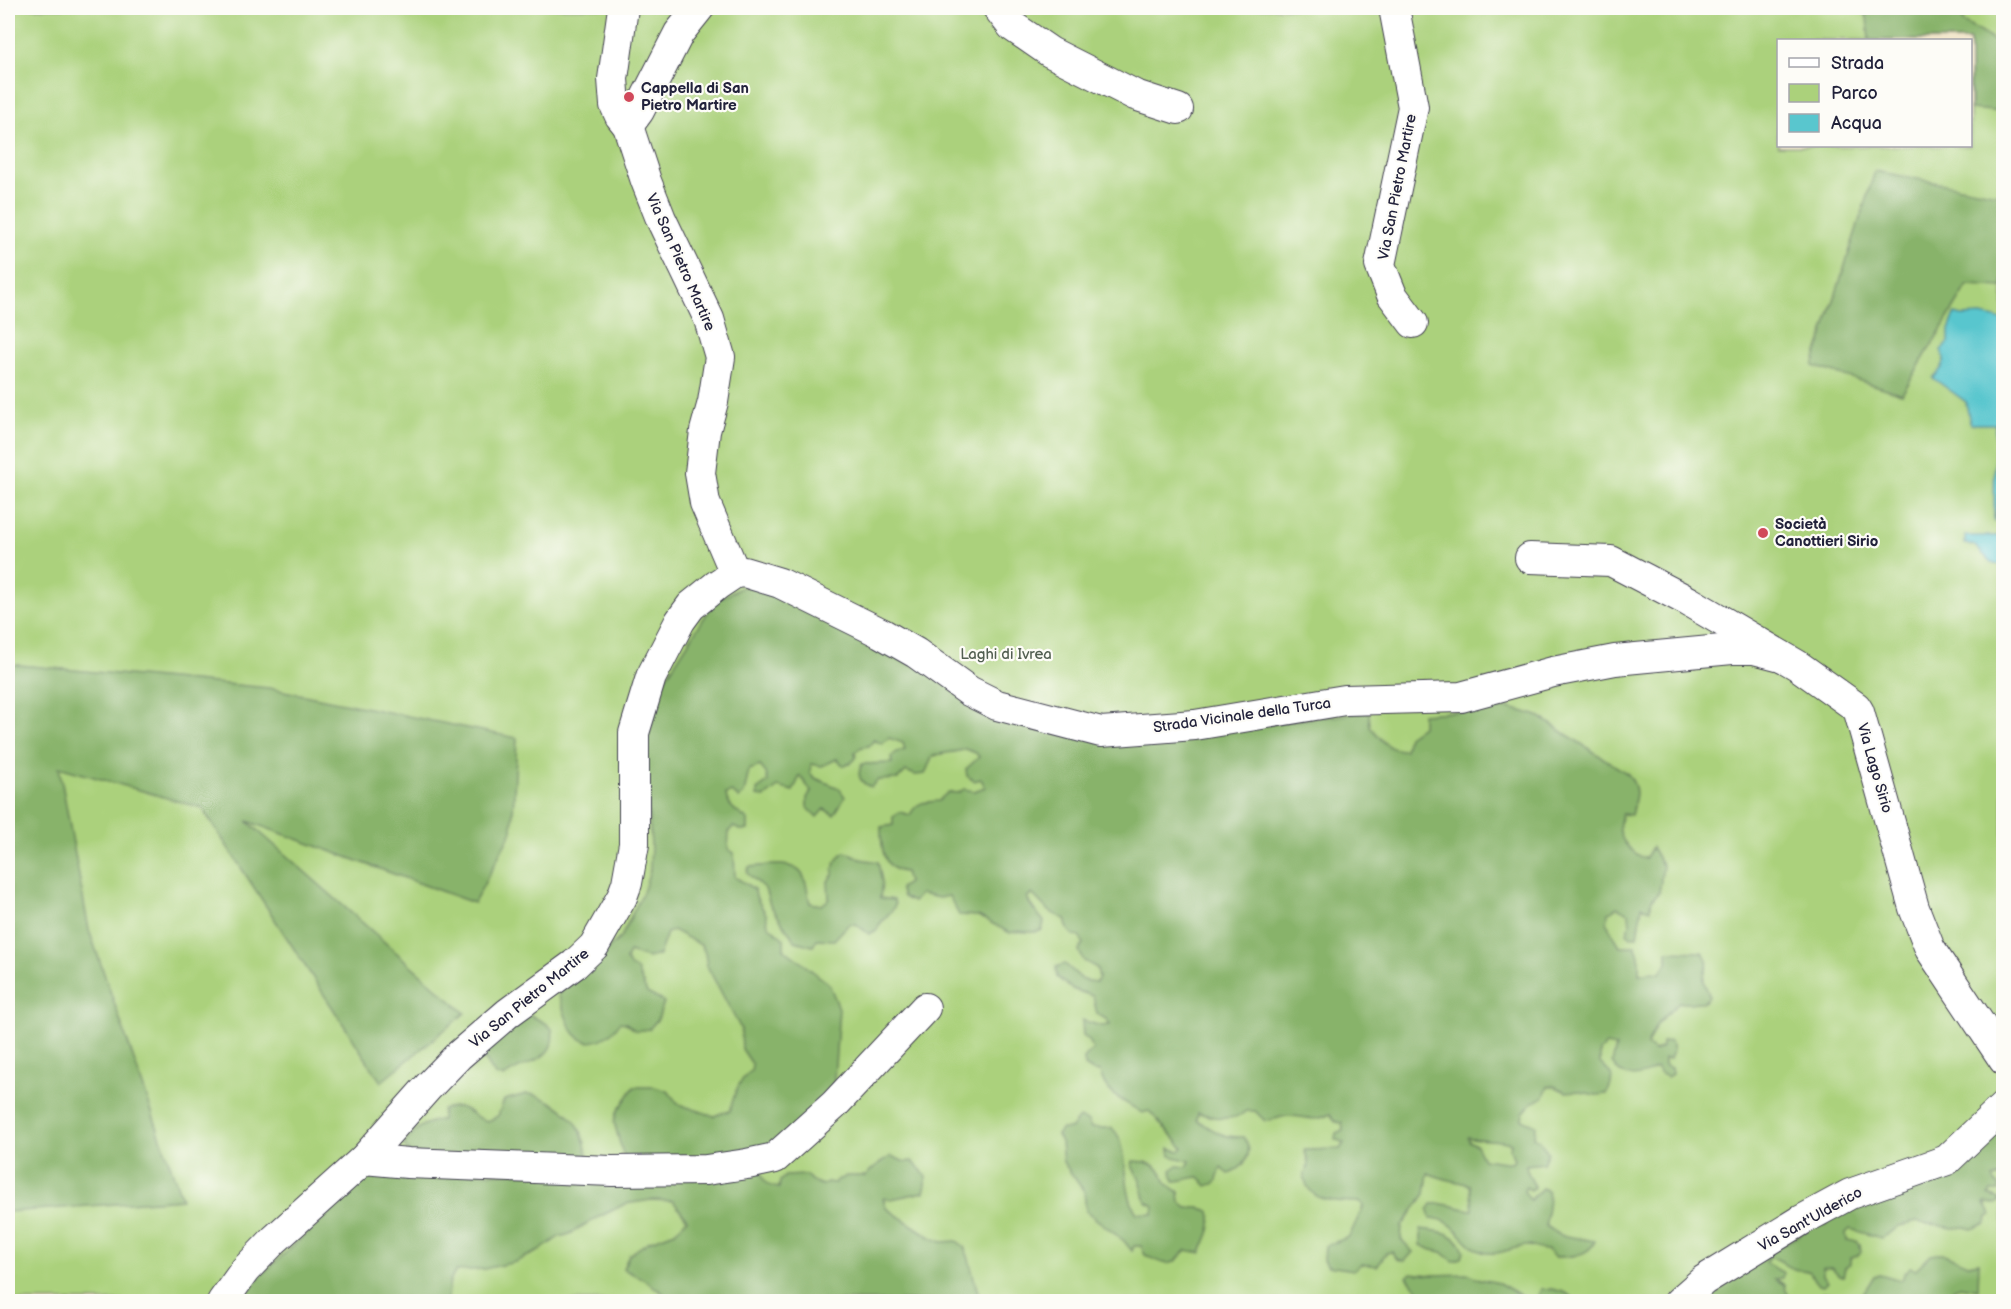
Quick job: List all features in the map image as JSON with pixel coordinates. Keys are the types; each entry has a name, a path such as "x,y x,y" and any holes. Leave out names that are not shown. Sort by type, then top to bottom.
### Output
{"street":[{"name":"Via San Pietro Martire","path":"222,1302 245,1270 274,1240 364,1160 458,1056 508,1013 576,964 594,946 622,897 627,883 634,844 634,734 651,677 680,621 691,606 735,573 705,503 700,473 705,430 720,357 709,319 661,219 628,126 615,105 613,89 623,8"},
{"path":"628,126 639,111 679,33 699,8"},
{"path":"998,8 1012,26 1050,52 1135,95 1178,109"},
{"name":"Via San Pietro Martire","path":"1394,8 1413,107 1380,265 1392,295 1413,323"},
{"name":"Via Lago Sirio","path":"1530,558 1611,561 1688,601 1797,665 1847,700 1859,712 1914,908 1930,949 2004,1060"},
{"name":"Strada Vicinale della Turca","path":"735,573 744,572 780,583 872,629 916,653 969,691 997,705 1101,732 1195,725 1345,700 1461,697 1553,672 1615,660 1732,649 1754,649 1782,656"},
{"path":"364,1160 612,1171 706,1170 775,1158 834,1105 926,1008"},
{"name":"Via Sant'Ulderico","path":"1679,1302 1704,1280 1802,1220 1850,1194 1947,1160 2004,1106"}],"green space":[{"name":"Laghi di Ivrea","path":"8,8 2003,8 2003,1301 8,1301"},
{"path":"1861,8 1959,8 1963,22 2003,46 2003,112 1972,109 1972,39 1869,39 1867,17"},
{"path":"1875,171 2003,195 2003,287 1968,285 1902,394 1813,366"},
{"path":"765,586 1099,742 1369,712 1370,727 1385,743 1392,748 1405,750 1408,736 1422,726 1422,714 1509,708 1540,717 1628,774 1636,789 1631,815 1622,814 1620,822 1623,841 1632,851 1645,859 1652,847 1663,866 1659,893 1652,899 1650,910 1642,906 1637,936 1631,937 1627,933 1630,925 1629,913 1617,907 1608,913 1607,924 1620,946 1635,946 1639,955 1639,974 1660,973 1667,963 1667,951 1702,952 1708,965 1704,978 1709,997 1704,1002 1679,1002 1656,1025 1647,1045 1654,1051 1662,1047 1662,1042 1671,1041 1673,1051 1670,1059 1664,1059 1664,1065 1671,1068 1672,1074 1667,1077 1656,1068 1644,1074 1626,1075 1616,1069 1612,1063 1616,1047 1606,1045 1600,1051 1600,1063 1612,1075 1607,1094 1566,1092 1554,1086 1548,1086 1544,1097 1533,1102 1523,1113 1522,1119 1536,1125 1534,1137 1548,1152 1543,1163 1526,1165 1534,1188 1531,1190 1526,1187 1524,1191 1530,1200 1542,1188 1548,1191 1546,1226 1560,1235 1595,1241 1592,1246 1583,1253 1565,1257 1554,1257 1548,1250 1529,1246 1497,1253 1480,1251 1446,1222 1430,1218 1428,1211 1432,1204 1473,1210 1470,1185 1428,1173 1425,1194 1402,1226 1401,1239 1413,1252 1405,1261 1397,1259 1392,1252 1386,1253 1377,1266 1361,1264 1354,1270 1328,1266 1324,1260 1325,1246 1349,1237 1363,1207 1361,1202 1333,1201 1317,1196 1306,1184 1304,1174 1308,1162 1304,1150 1340,1149 1344,1143 1335,1139 1336,1133 1343,1130 1342,1123 1336,1122 1330,1114 1314,1119 1288,1116 1265,1121 1255,1111 1246,1111 1229,1118 1198,1113 1197,1120 1214,1130 1224,1135 1243,1137 1247,1143 1248,1154 1243,1164 1229,1174 1221,1168 1216,1183 1207,1186 1199,1177 1174,1181 1171,1170 1177,1166 1187,1167 1190,1161 1170,1156 1169,1148 1179,1151 1183,1148 1149,1111 1142,1113 1116,1097 1107,1087 1100,1072 1085,1066 1084,1059 1093,1049 1089,1040 1083,1036 1082,1020 1101,1026 1110,1025 1106,1019 1097,1014 1093,996 1072,989 1057,977 1056,967 1065,964 1083,980 1096,982 1099,978 1097,968 1084,961 1079,951 1083,943 1080,937 1070,931 1065,919 1049,911 1032,894 1027,897 1028,901 1044,922 1042,930 1010,933 978,916 959,915 949,896 939,898 920,894 913,902 903,897 900,888 908,883 905,872 897,870 887,862 884,856 881,827 893,825 893,817 900,812 910,815 922,803 939,801 952,792 958,793 964,789 974,791 985,787 981,779 974,781 967,776 966,769 979,757 976,753 965,749 932,757 925,774 915,775 906,771 898,779 878,780 871,787 867,785 859,775 862,764 892,763 891,757 905,750 903,743 889,738 882,744 874,740 869,746 862,747 855,752 856,758 844,766 837,759 822,766 811,764 810,773 815,778 839,788 845,797 834,815 824,809 817,817 807,807 807,798 811,791 800,776 793,791 778,787 765,797 757,796 757,790 768,782 766,773 760,766 749,770 744,794 739,798 732,792 726,794 731,806 748,820 748,830 733,827 729,831 728,849 734,853 735,877 754,889 766,914 768,925 784,939 784,949 829,984 839,1008 833,1094 793,1134 758,1151 637,1164 623,1154 614,1122 617,1112 634,1087 654,1087 668,1091 678,1104 714,1116 730,1111 739,1084 751,1071 752,1064 742,1049 741,1029 707,966 701,945 673,930 667,933 659,955 648,958 629,952 626,960 631,967 637,970 647,993 664,1002 658,1019 649,1029 636,1031 626,1023 620,1022 612,1032 600,1040 581,1039 569,1025 558,994 621,937 644,890 650,870 651,844 644,753 659,688 715,601 742,587","holes":["1468,1137 1511,1143 1510,1149 1514,1160 1512,1163 1483,1159 1476,1145 1469,1141"]},
{"path":"8,664 269,688 517,738 512,831 474,903 247,821 465,1013 381,1082 202,808 59,767 89,930 182,1199 8,1212"},
{"path":"844,852 860,859 878,862 882,882 880,898 894,900 895,905 877,930 869,934 856,924 849,924 834,940 817,939 813,946 795,941 770,905 765,889 747,873 749,867 785,865 792,867 802,874 805,880 810,903 822,905 829,899 828,881 833,875 836,862"},
{"path":"530,1015 552,1029 550,1049 537,1060 504,1077 495,1075 486,1061 478,1056 481,1049"},
{"path":"526,1094 549,1101 573,1119 582,1133 588,1163 410,1154 404,1145 420,1127 442,1120 442,1110 450,1107 462,1108 488,1121 498,1116 504,1100"},
{"path":"1079,1118 1088,1121 1091,1128 1112,1128 1118,1136 1122,1146 1129,1193 1137,1213 1153,1214 1154,1206 1146,1202 1140,1180 1132,1166 1133,1161 1146,1162 1155,1166 1162,1173 1166,1183 1179,1192 1180,1202 1187,1208 1210,1211 1210,1228 1201,1253 1186,1250 1171,1263 1160,1262 1145,1255 1141,1246 1134,1246 1132,1251 1124,1241 1086,1211 1084,1191 1063,1162 1061,1142 1057,1135 1062,1129 1070,1129"},
{"path":"2003,1128 2003,1175 1993,1179 2000,1186 1999,1191 1991,1191 1989,1195 2002,1200 1996,1204 1985,1203 1991,1215 1987,1217 1986,1224 1972,1229 1917,1222 1899,1226 1881,1238 1850,1229 1846,1233 1847,1241 1857,1241 1861,1252 1858,1256 1850,1258 1850,1264 1845,1268 1843,1277 1831,1267 1823,1268 1823,1275 1828,1282 1824,1286 1817,1283 1808,1271 1794,1269 1773,1258 1769,1258 1765,1263 1784,1273 1782,1278 1775,1279 1785,1285 1790,1296 1800,1301 1692,1302 1816,1224 1825,1225 1841,1207 1952,1169"},
{"path":"891,1156 905,1162 912,1161 923,1172 926,1182 924,1192 891,1199 883,1198 886,1208 932,1238 942,1242 957,1241 964,1247 978,1293 988,1301 674,1301 643,1279 623,1269 629,1255 648,1242 675,1232 687,1219 673,1201 651,1200 625,1204 515,1262 484,1269 456,1271 450,1280 447,1301 240,1302 258,1278 371,1174 761,1171 766,1183 779,1188 780,1181 785,1176 806,1175 812,1181 822,1185 827,1182 834,1183 846,1176 866,1176"},
{"path":"1421,1229 1441,1232 1456,1239 1464,1250 1462,1258 1453,1261 1442,1252 1421,1245"},
{"path":"1945,1254 1968,1264 1979,1262 1978,1289 1960,1286 1954,1288 1949,1302 1870,1301 1862,1295 1874,1276 1880,1274 1900,1280 1910,1267 1916,1269 1930,1255"},
{"path":"1411,1273 1470,1274 1476,1278 1499,1283 1531,1301 1427,1301 1407,1277"},
{"path":"1541,1289 1560,1291 1577,1301 1545,1301 1538,1296"},
{"path":"1823,1292 1832,1294 1856,1301 1813,1301"}],"water":[{"path":"1955,314 1982,315 2003,320 2004,483 2001,485 1994,523 1995,424 1970,424 1966,402 1933,378 1943,365 1944,358 1941,350 1949,342 1949,330"},
{"path":"2003,529 2003,565 1991,562 1974,545 1965,544 1965,536 2002,536"}],"place":[{"name":"Cappella di San Pietro Martire","path":"629,97"},
{"name":"Società Canottieri Sirio","path":"1763,533"}]}
